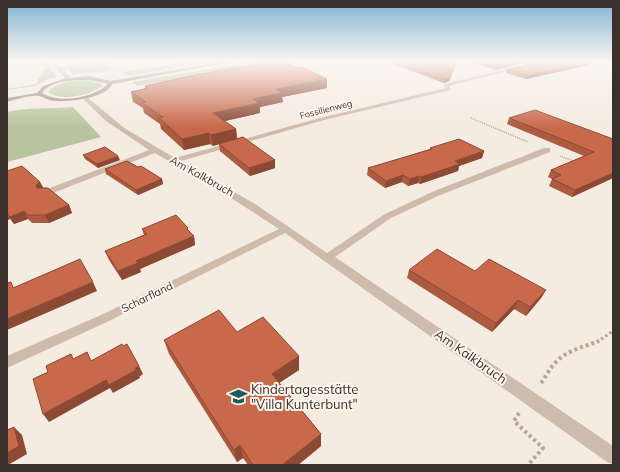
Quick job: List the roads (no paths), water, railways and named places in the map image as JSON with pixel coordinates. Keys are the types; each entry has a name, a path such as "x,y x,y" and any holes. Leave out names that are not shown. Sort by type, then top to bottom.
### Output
{"main road":[{"path":"39,94 44,88 60,83"},
{"path":"7,100 39,94 49,99 58,100 84,97 107,89 110,85 109,83"}],"street":[{"name":"Fossilienweg","path":"174,161 322,119 449,89 446,85 454,83"},
{"name":"Am Kalkbruch","path":"84,97 115,125 130,136 239,198 286,229 613,456"},
{"path":"45,193 155,150"},
{"path":"328,257 388,216 435,194 546,150"},
{"name":"Scharfland","path":"7,362 105,318 286,229"}],"place":[{"name":"Kindertagesstätte \"Villa Kunterbunt\"","path":"238,396"}]}
